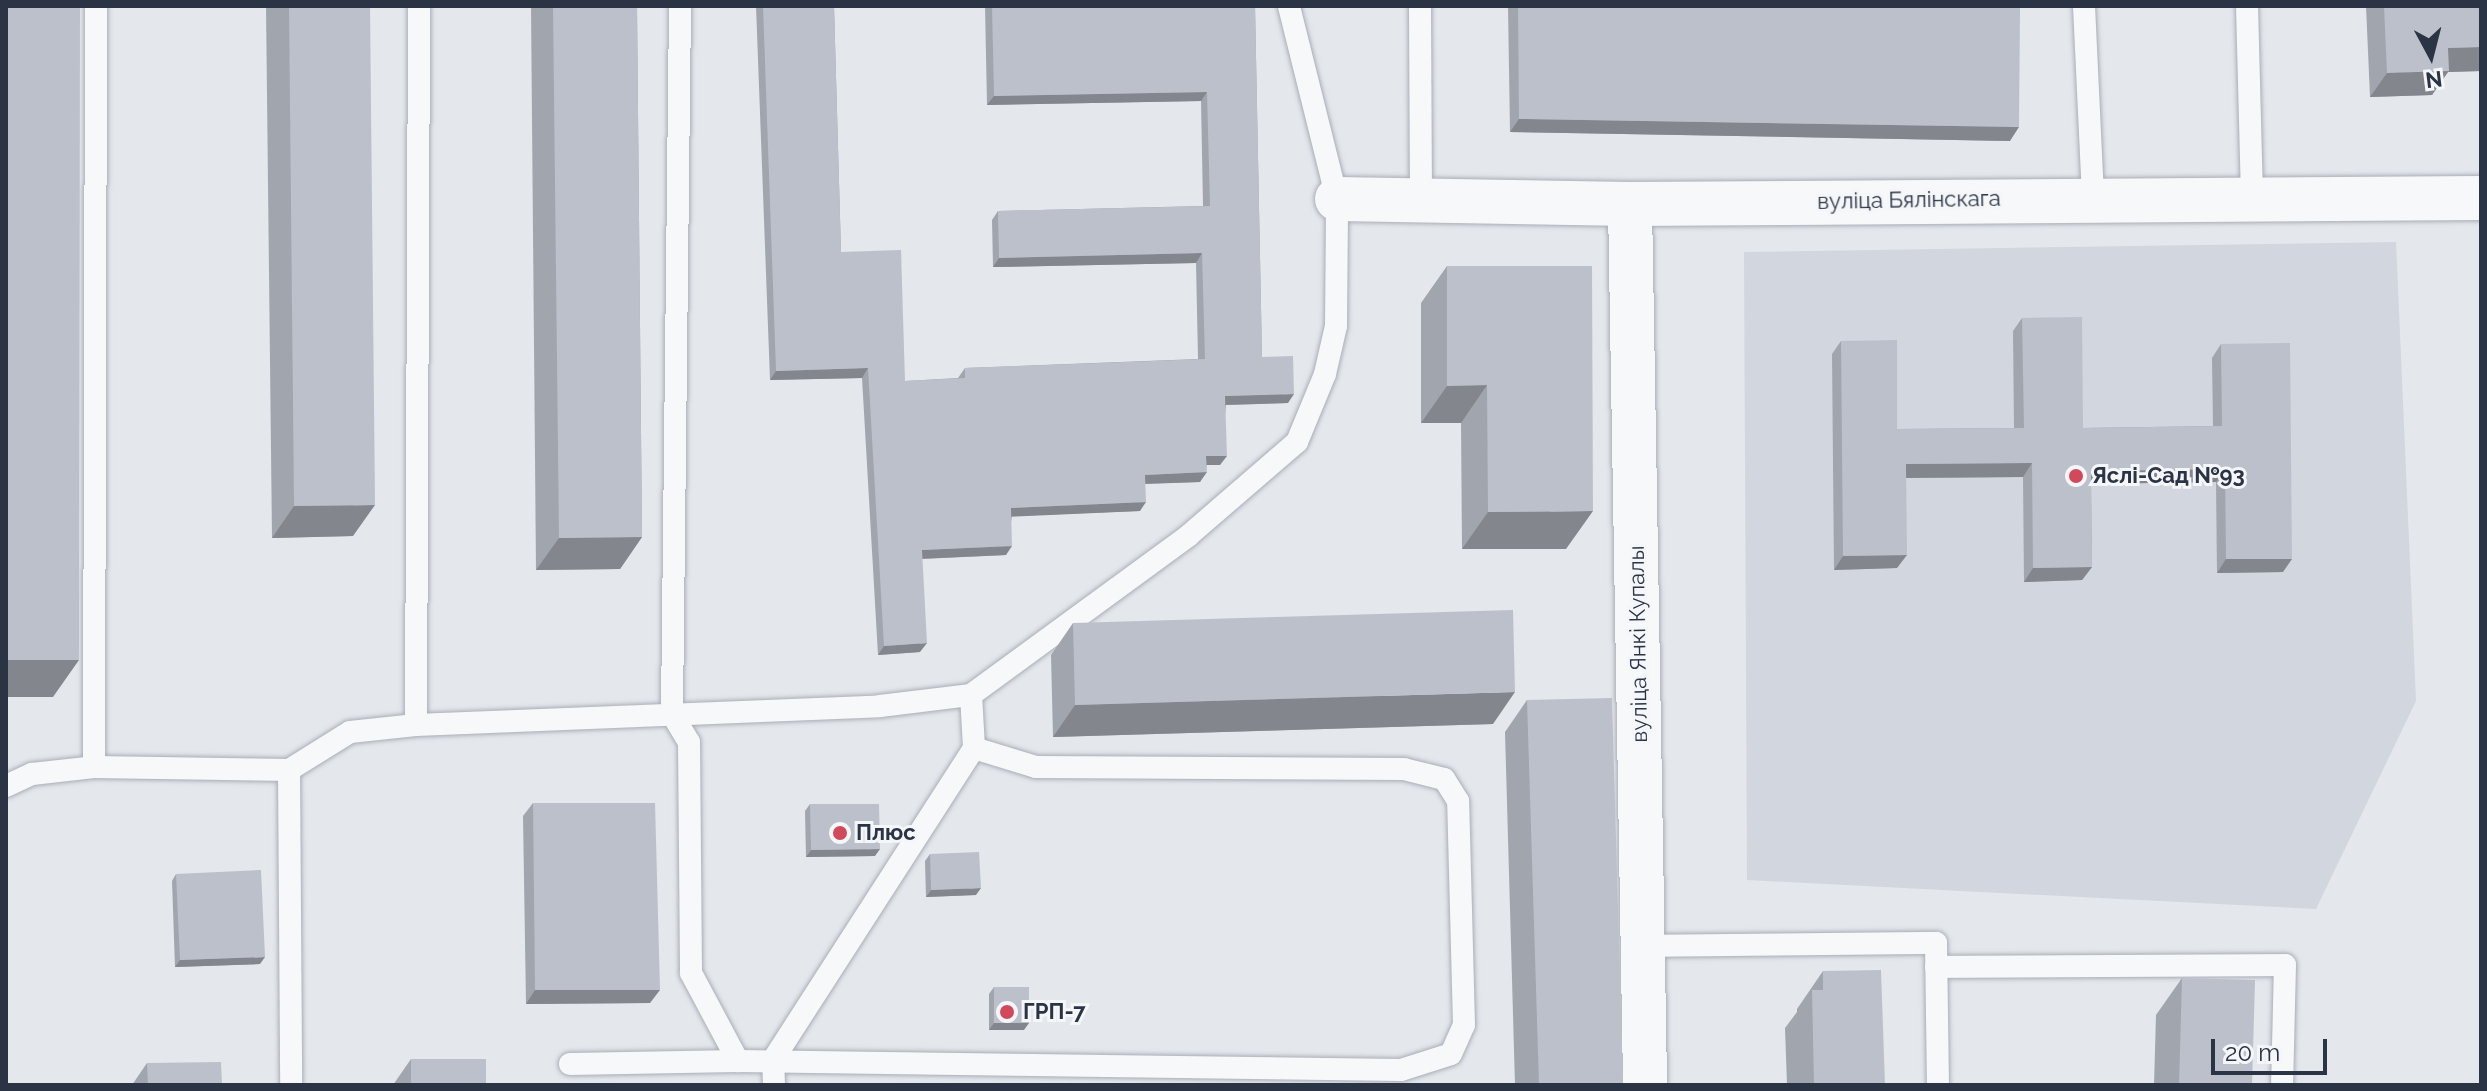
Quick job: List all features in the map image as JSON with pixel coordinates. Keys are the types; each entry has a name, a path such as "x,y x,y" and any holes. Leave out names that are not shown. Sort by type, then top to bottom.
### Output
{"street":[{"name":"вуліца Бялінскага","path":"1337,199 1630,204 2093,198 2481,198"},
{"name":"вуліца Янкі Купалы","path":"1630,204 1645,1085"}],"lane":[{"path":"94,767 96,6"},
{"path":"416,725 419,6"},
{"path":"680,6 672,714 689,742 691,973 738,1061"},
{"path":"6,786 32,774 94,767 289,770 350,732 416,725 880,706 971,695 1188,536 1297,442 1325,374 1336,326 1337,199 1289,6"},
{"path":"1420,6 1421,201"},
{"path":"2084,6 2093,198"},
{"path":"2247,6 2252,198"},
{"path":"774,1085 773,1060 974,748 971,695"},
{"path":"570,1064 773,1060 1027,1076 1312,1077 1401,1070 1451,1054 1464,1025 1458,801 1444,779 1404,769 1036,767 974,748"},
{"path":"289,770 291,1085"},
{"path":"1644,946 1936,943 1938,1085"},
{"path":"1936,967 2285,965 2282,1085"}],"shaded area":[{"name":"Яслі-Сад №93","path":"2396,242 2416,701 2316,909 1747,880 1744,252"}],"building":[{"path":"6,6 80,6 79,660 6,660"},
{"path":"289,6 370,6 375,505 294,506"},
{"path":"553,6 637,6 642,537 559,538"},
{"path":"763,6 834,6 841,252 901,250 905,381 965,378 965,368 1205,359 1202,253 999,258 998,211 1210,206 1207,92 994,96 992,6 1255,6 1262,357 1293,356 1294,394 1225,396 1227,456 1206,456 1207,472 1145,475 1146,502 1011,508 1012,546 922,550 927,643 884,646 868,368 776,371"},
{"path":"1518,6 2020,6 2019,127 1519,119"},
{"path":"2384,6 2481,6 2481,47 2448,48 2449,71 2387,73"},
{"path":"1447,266 1592,266 1593,511 1488,512 1487,385 1447,386"},
{"path":"2082,317 2083,428 2222,426 2221,344 2290,343 2292,559 2226,559 2225,469 2091,471 2092,567 2033,568 2032,463 1906,464 1907,555 1843,556 1841,341 1897,340 1897,429 2024,428 2022,318"},
{"path":"1513,610 1515,692 1075,705 1073,623"},
{"path":"1612,698 1623,1085 1539,1085 1527,700"},
{"path":"533,803 655,803 660,990 535,990"},
{"name":"Плюс","path":"810,804 879,804 880,849 811,850"},
{"path":"979,852 981,888 931,890 930,854"},
{"path":"261,870 265,957 180,960 176,874"},
{"path":"1881,970 1885,1085 1814,1085 1812,990 1823,990 1823,971"},
{"path":"2182,978 2255,980 2252,1085 2179,1085"},
{"name":"ГРП-7","path":"994,987 1029,987 1029,1023 994,1023"},
{"path":"411,1059 486,1059 486,1085 411,1085"},
{"path":"221,1062 222,1085 148,1085 147,1063"}],"place":[{"name":"Яслі-Сад №93","path":"2076,476"},
{"name":"Плюс","path":"840,833"},
{"name":"ГРП-7","path":"1007,1012"}]}
